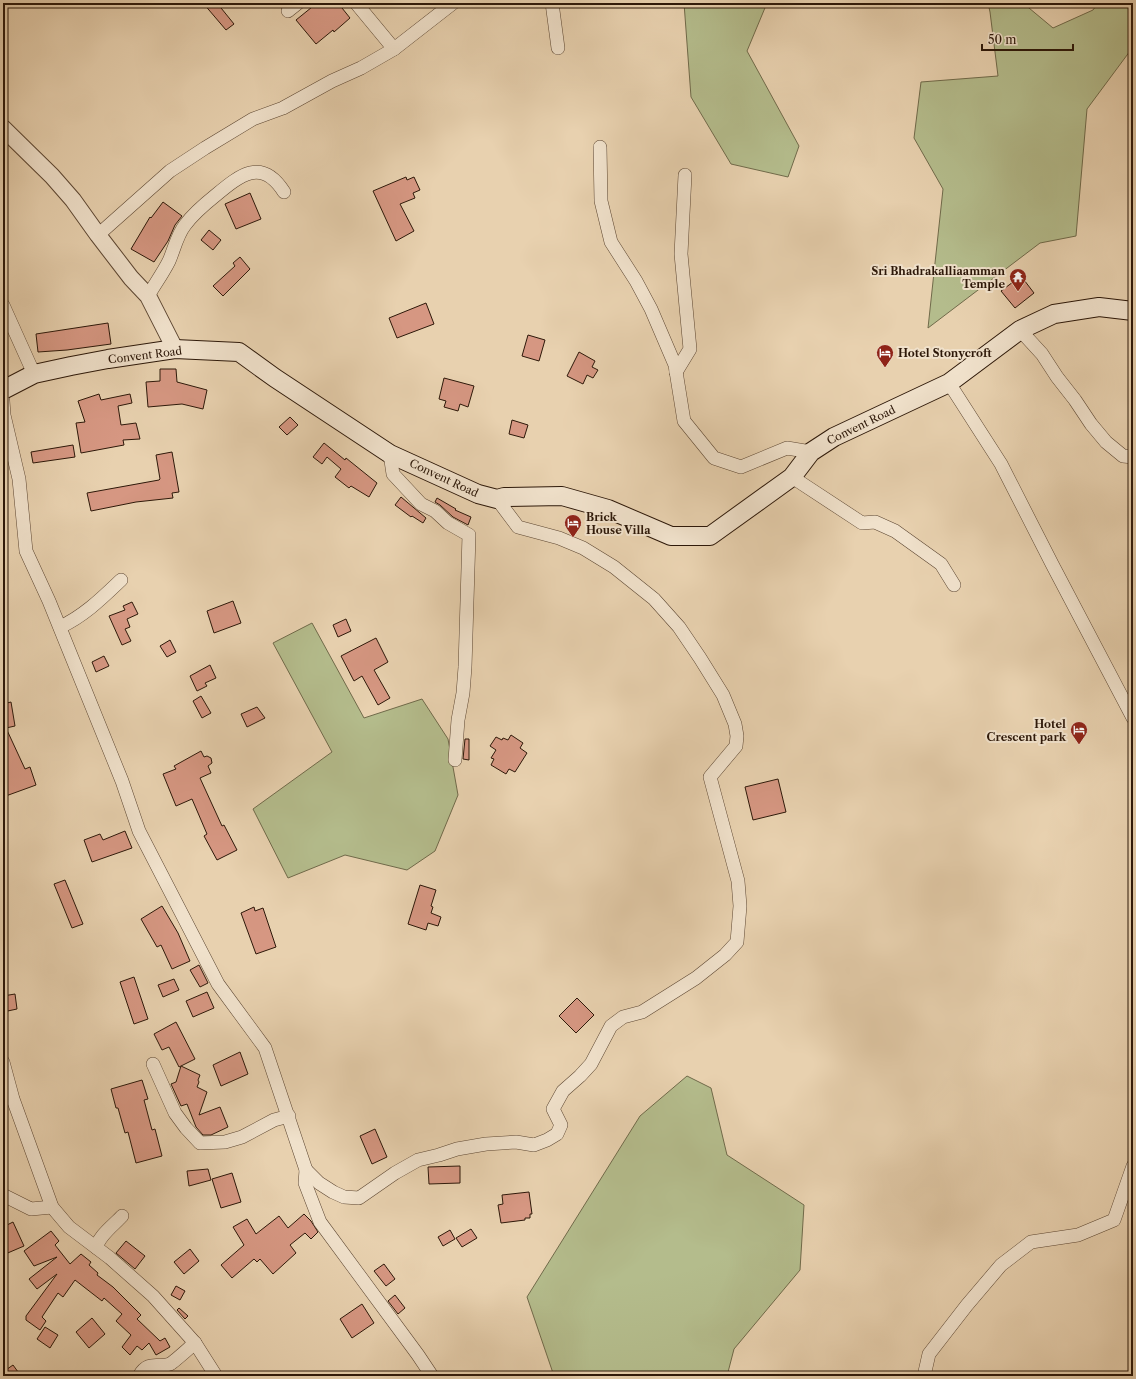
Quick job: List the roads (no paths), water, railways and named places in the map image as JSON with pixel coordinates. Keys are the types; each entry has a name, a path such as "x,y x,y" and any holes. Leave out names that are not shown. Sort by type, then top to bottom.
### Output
{"main road":[{"name":"Convent Road","path":"3,390 34,374 101,360 175,349 239,352 275,378 390,454 478,494 497,499 504,497 562,496 608,509 671,536 710,536 792,478 811,452 834,437 949,383 1020,330 1054,314 1099,307 1133,311"}],"street":[{"path":"356,3 394,49"},
{"path":"98,235 170,171 205,148 253,119 283,108 394,49 453,3"},
{"path":"552,3 558,48"},
{"path":"3,128 74,200 98,235 131,278 148,296 175,349"},
{"path":"600,147 601,200 611,242 651,308 675,365 684,421 714,458 740,467 787,448 811,452"},
{"path":"148,296 169,261 184,225 208,201 237,178 248,173 266,174 279,183 284,192"},
{"path":"676,372 690,349 681,254 684,175"},
{"path":"3,305 34,374"},
{"path":"1020,330 1042,354 1091,424 1106,442 1122,456 1133,457"},
{"path":"949,383 1001,464 1055,571 1133,718"},
{"path":"3,400 4,415 19,479 26,551 60,627 122,781 138,831 218,984 265,1048 306,1170 305,1183 320,1222 432,1376"},
{"path":"390,454 393,474 421,504 435,511 448,523 469,535 465,624 466,651 463,693 458,720 455,760"},
{"path":"792,478 862,522 875,522 895,531 941,564 954,584"},
{"path":"306,1170 319,1183 332,1192 344,1197 359,1198 395,1173 418,1160 457,1149 486,1144 516,1142 534,1145 547,1140 557,1134 562,1125 553,1108 563,1091 591,1064 611,1026 623,1017 642,1012 696,978 725,955 737,942 740,906 738,880 710,777 736,746 738,736 735,724 723,695 679,627 654,599 614,567 583,548 559,538 518,527 497,499"},
{"path":"60,627 75,620 122,580"},
{"path":"3,1062 13,1099 52,1207 69,1227 110,1258 153,1296 195,1343 216,1376"},
{"path":"153,1064 175,1113 186,1128 200,1142 225,1142 242,1137 274,1120 289,1116"},
{"path":"924,1376 929,1354 1000,1265 1031,1242 1078,1235 1114,1220 1133,1166"},
{"path":"3,1194 31,1208 52,1207"},
{"path":"97,1248 97,1245 103,1236 122,1216"},
{"path":"139,1376 151,1365 170,1364 195,1343"}],"place":[{"name":"Sri Bhadrakalliaamman Temple","path":"1018,292"},
{"name":"Hotel Stonycroft","path":"885,368"},
{"name":"Brick House Villa","path":"573,538"},
{"name":"Hotel Crescent park","path":"1079,745"}]}
